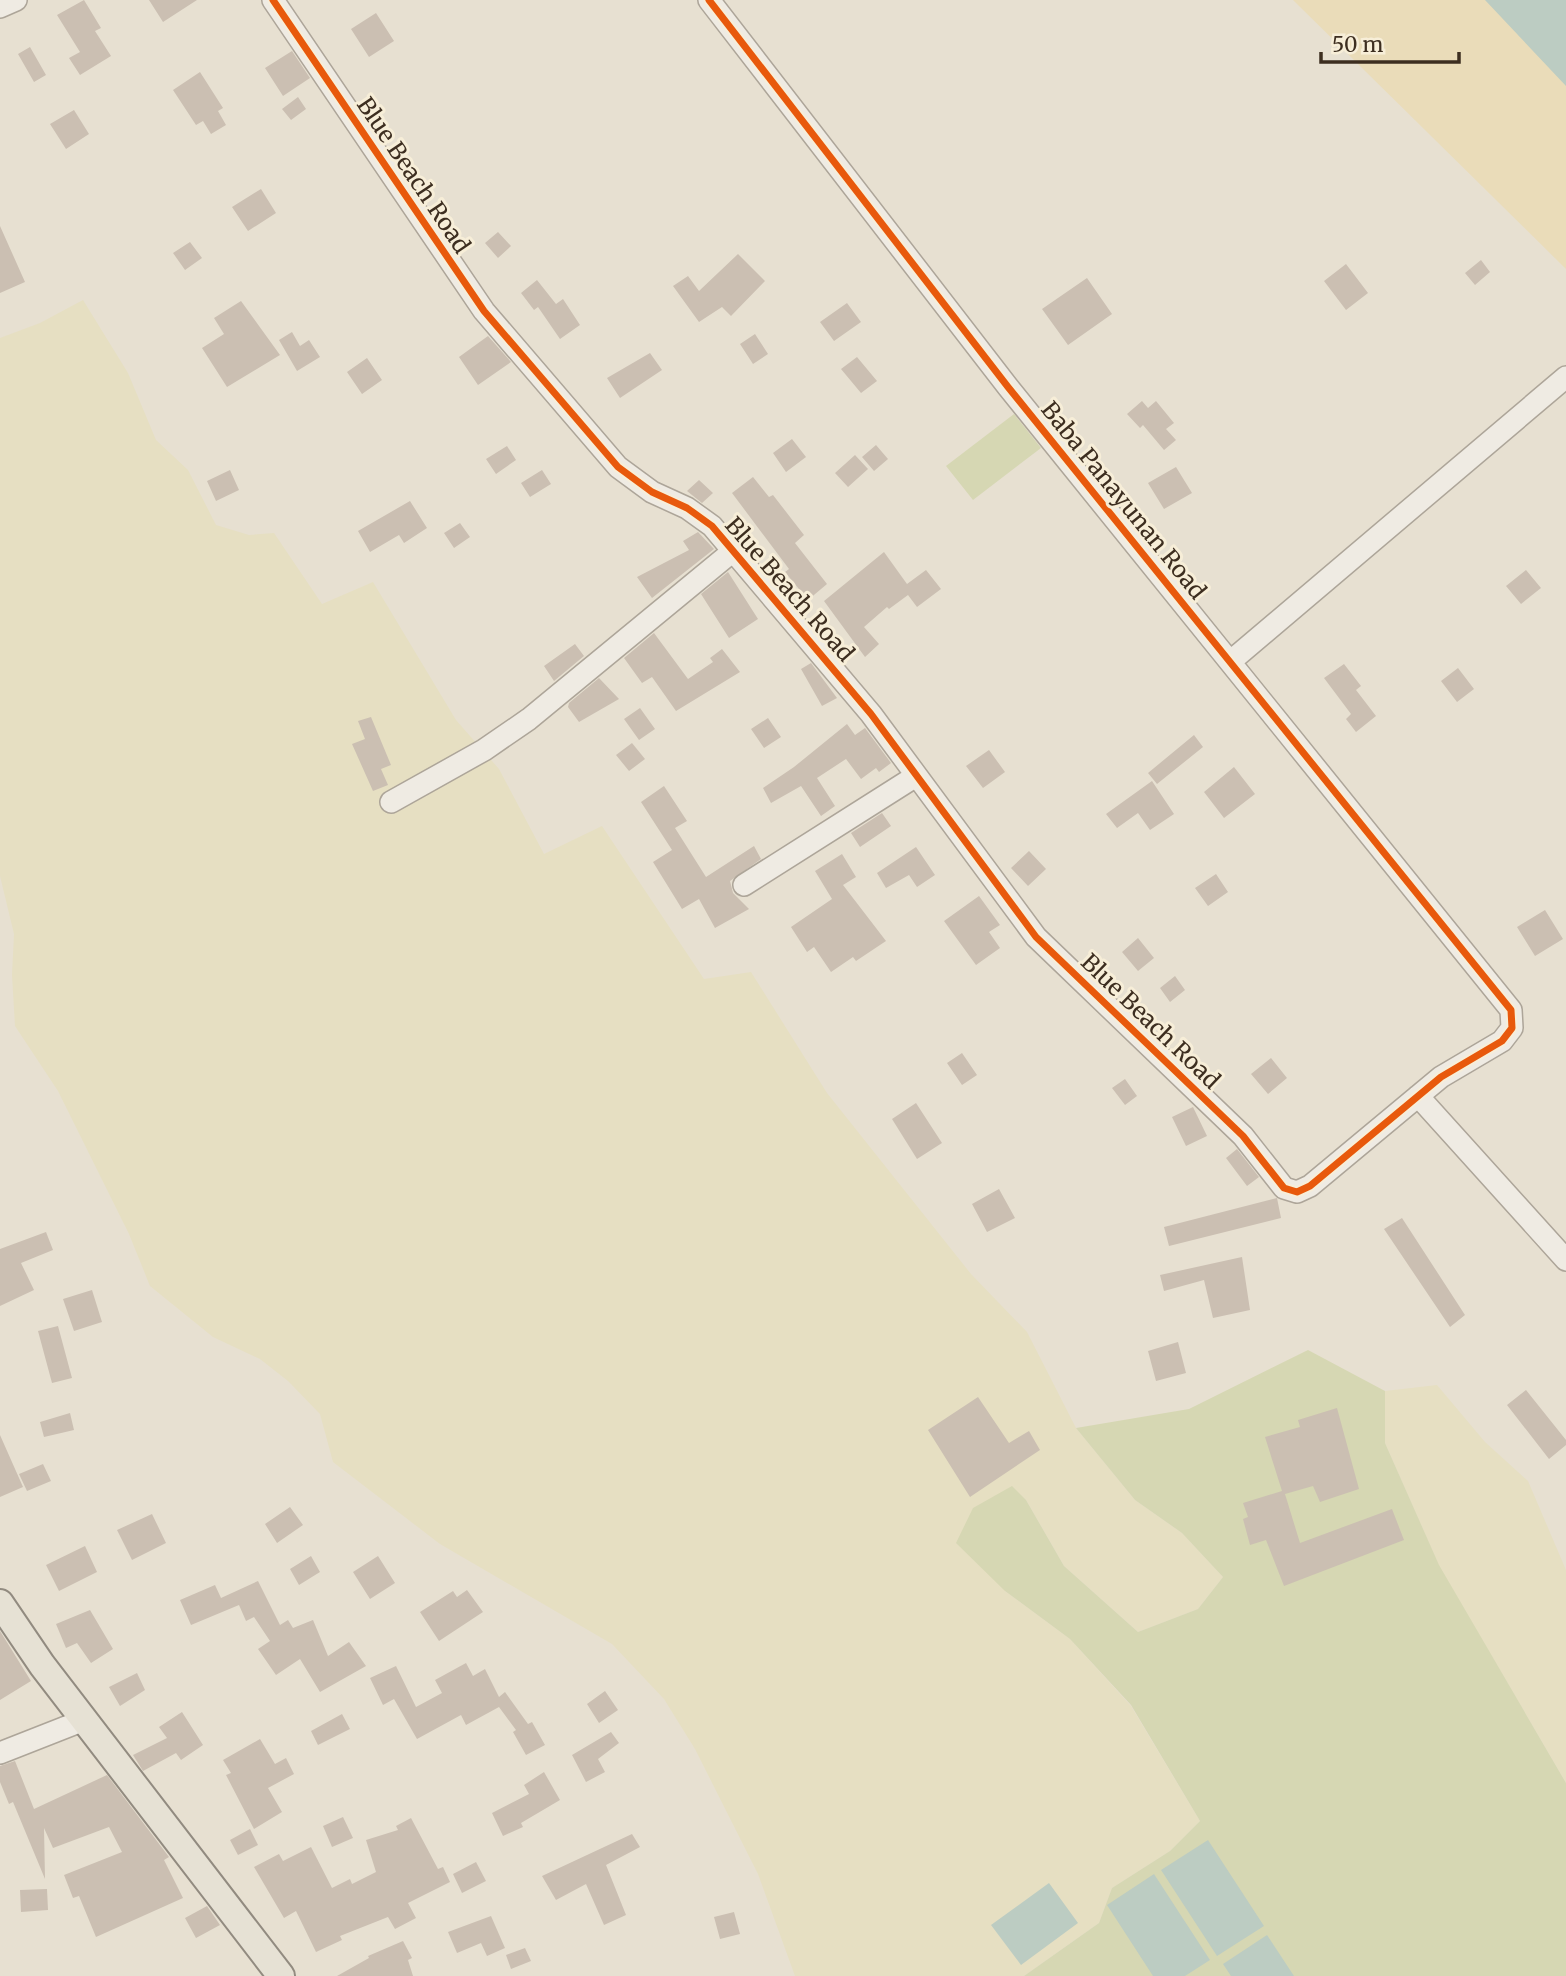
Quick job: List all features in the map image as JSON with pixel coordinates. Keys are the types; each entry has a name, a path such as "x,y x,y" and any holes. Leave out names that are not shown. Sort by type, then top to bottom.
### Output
{"main road":[{"path":"0,1603 84,1720 281,1976"}],"street":[{"path":"0,7 16,0"},
{"name":"Blue Beach Road","path":"273,0 484,311 618,467 652,492 687,508 712,526 872,714 1036,937 1243,1136 1284,1188 1297,1192 1310,1186 1418,1096"},
{"name":"Baba Panayunan Road","path":"709,0 1008,387 1505,999 1513,1019 1512,1028 1502,1041 1441,1077 1418,1096"},
{"path":"1231,661 1566,377"},
{"path":"391,802 484,750 529,719 733,551"},
{"path":"744,886 916,776"},
{"path":"1418,1096 1566,1260"},
{"path":"0,1753 84,1720"}],"shaded area":[{"path":"1485,0 1566,0 1566,86"},
{"path":"83,300 128,373 156,440 188,470 216,525 249,535 274,533 322,604 373,582 456,720 499,769 544,854 602,826 704,979 751,972 827,1093 971,1274 1027,1332 1076,1428 1135,1500 1182,1533 1223,1577 1198,1609 1138,1632 1064,1566 1026,1500 1005,1591 1070,1639 1131,1706 1200,1821 1170,1851 1112,1888 1099,1923 1024,1976 795,1976 758,1874 695,1749 664,1699 612,1644 440,1544 333,1462 320,1414 288,1381 260,1359 213,1337 150,1286 129,1234 58,1091 15,1026 12,975 14,934 0,876 0,338 40,323"},
{"path":"1437,1385 1485,1442 1528,1481 1566,1570 1566,1783 1439,1566 1385,1443 1385,1391"},
{"path":"1208,1840 1264,1926 1217,1956 1161,1870"},
{"path":"1154,1874 1210,1960 1185,1976 1153,1976 1107,1905"},
{"path":"1049,1883 1078,1923 1021,1965 991,1925"},
{"path":"1267,1935 1294,1976 1231,1976 1223,1964"}],"green space":[{"path":"1014,414 1041,448 973,500 946,466"},
{"path":"1308,1350 1385,1391 1385,1443 1439,1565 1566,1783 1566,1976 1024,1976 1099,1923 1112,1888 1170,1851 1200,1821 1131,1705 1070,1639 1005,1591 956,1543 973,1508 1012,1486 1026,1500 1064,1566 1138,1632 1198,1609 1223,1577 1182,1533 1135,1500 1076,1428 1189,1409"}],"sand":[{"path":"1293,0 1488,0 1566,84 1566,269"}],"building":[{"path":"84,0 101,28 95,31 111,56 80,75 69,58 80,52 57,15"},
{"path":"149,0 197,0 163,22"},
{"path":"376,13 394,41 369,57 351,29"},
{"path":"30,47 46,75 34,82 18,54"},
{"path":"292,51 310,78 283,96 265,68"},
{"path":"200,72 223,108 218,111 226,125 211,134 203,121 196,125 173,90"},
{"path":"298,97 306,109 291,120 282,109"},
{"path":"74,110 89,134 66,149 50,124"},
{"path":"261,189 276,213 248,231 232,207"},
{"path":"0,226 25,282 0,293"},
{"path":"498,232 511,246 498,258 485,243"},
{"path":"190,242 202,258 185,270 173,253"},
{"path":"738,254 765,281 731,316 722,307 699,322 673,286 688,276 699,291"},
{"path":"1481,260 1490,272 1475,285 1465,273"},
{"path":"1346,264 1368,293 1346,310 1324,281"},
{"path":"1087,278 1112,314 1068,345 1042,309"},
{"path":"537,280 556,304 563,299 580,325 560,339 538,307 534,310 521,293"},
{"path":"241,301 280,355 227,387 202,348 224,334 214,318"},
{"path":"847,303 861,322 834,341 820,322"},
{"path":"292,332 300,346 309,340 320,357 297,371 279,340"},
{"path":"755,334 768,354 753,364 740,344"},
{"path":"488,336 511,362 478,385 459,357"},
{"path":"650,353 662,370 620,398 607,378"},
{"path":"857,357 877,381 861,393 841,369"},
{"path":"367,358 382,380 362,394 347,372"},
{"path":"1142,401 1148,408 1156,401 1174,423 1166,429 1176,440 1164,450 1143,425 1140,428 1127,414"},
{"path":"792,439 806,457 786,472 773,453"},
{"path":"876,445 888,459 874,471 862,457"},
{"path":"507,446 516,460 496,474 486,459"},
{"path":"855,455 868,469 848,487 835,473"},
{"path":"1176,467 1192,493 1164,509 1148,483"},
{"path":"230,470 239,490 216,501 207,481"},
{"path":"542,470 551,484 530,497 521,483"},
{"path":"753,477 769,497 773,495 804,535 795,543 827,584 808,600 785,572 789,569 732,493"},
{"path":"699,480 713,493 702,503 687,491"},
{"path":"410,501 427,528 404,543 399,535 370,552 358,531"},
{"path":"460,523 470,537 454,548 444,533"},
{"path":"698,532 714,549 652,598 637,577 689,550 683,541"},
{"path":"884,552 907,584 926,570 941,589 917,607 908,595 889,609 887,607 864,627 879,644 865,657 824,601"},
{"path":"1526,570 1541,588 1521,604 1506,586"},
{"path":"728,572 758,619 729,638 701,594"},
{"path":"654,633 688,679 713,662 710,658 722,649 740,672 676,711 652,677 642,683 624,658"},
{"path":"575,644 584,656 554,681 544,666"},
{"path":"811,663 837,698 822,706 801,669"},
{"path":"1344,664 1361,686 1356,690 1376,716 1356,732 1346,719 1351,714 1324,678"},
{"path":"1458,668 1474,689 1457,702 1441,681"},
{"path":"599,678 619,699 579,722 568,707 569,703"},
{"path":"640,708 655,729 639,740 624,719"},
{"path":"371,717 391,765 381,769 388,785 373,791 352,744 365,739 358,721"},
{"path":"768,718 781,737 764,748 751,729"},
{"path":"847,724 855,735 865,728 891,763 879,772 876,768 861,779 846,759 817,778 835,806 821,816 801,786 771,803 763,788"},
{"path":"1194,735 1203,747 1157,784 1148,773"},
{"path":"632,743 645,759 629,771 616,755"},
{"path":"989,750 1005,772 983,788 966,766"},
{"path":"1234,767 1255,794 1224,818 1204,792"},
{"path":"1152,781 1174,814 1150,830 1138,813 1117,828 1106,814"},
{"path":"664,786 687,821 675,828 706,877 754,846 761,859 730,881 733,893 749,909 715,928 699,899 682,909 653,862 672,850 641,802"},
{"path":"882,813 891,826 860,847 851,833"},
{"path":"916,847 935,875 917,887 909,875 886,888 877,873"},
{"path":"1029,851 1046,869 1028,886 1011,868"},
{"path":"842,854 856,877 843,885 886,941 856,961 853,957 831,972 814,947 807,952 791,927 832,899 815,871"},
{"path":"1216,874 1228,892 1208,906 1195,888"},
{"path":"979,896 1000,925 989,932 1000,948 976,965 944,921"},
{"path":"1545,910 1563,939 1535,956 1517,927"},
{"path":"1138,938 1154,958 1138,971 1122,952"},
{"path":"1175,976 1185,990 1170,1002 1160,988"},
{"path":"962,1053 977,1075 962,1085 947,1063"},
{"path":"1271,1058 1287,1078 1268,1094 1251,1074"},
{"path":"1125,1079 1137,1096 1125,1105 1112,1088"},
{"path":"916,1103 942,1143 917,1159 892,1119"},
{"path":"1193,1107 1207,1136 1186,1146 1172,1117"},
{"path":"1237,1149 1259,1177 1247,1186 1226,1158"},
{"path":"999,1189 1015,1218 987,1232 972,1204"},
{"path":"1277,1198 1281,1218 1169,1246 1164,1227"},
{"path":"1402,1218 1465,1315 1450,1327 1384,1229"},
{"path":"46,1232 53,1250 21,1263 34,1290 0,1306 0,1249"},
{"path":"1242,1257 1250,1310 1213,1318 1204,1280 1164,1291 1160,1275"},
{"path":"92,1290 102,1322 74,1331 63,1299"},
{"path":"58,1326 72,1378 52,1383 38,1331"},
{"path":"1178,1342 1186,1373 1156,1381 1148,1351"},
{"path":"1526,1390 1566,1440 1566,1445 1549,1459 1507,1405"},
{"path":"978,1397 1009,1443 1029,1431 1040,1450 970,1497 928,1430"},
{"path":"1337,1408 1359,1489 1320,1502 1313,1486 1285,1494 1300,1543 1392,1509 1404,1540 1284,1586 1266,1540 1250,1545 1243,1519 1248,1517 1243,1503 1282,1491 1265,1437 1300,1427 1298,1420"},
{"path":"70,1413 74,1430 44,1437 40,1422"},
{"path":"0,1435 23,1487 0,1497"},
{"path":"43,1464 51,1481 27,1491 19,1474"},
{"path":"290,1507 303,1525 277,1543 265,1524"},
{"path":"152,1514 166,1543 132,1560 117,1530"},
{"path":"85,1546 97,1572 59,1591 46,1565"},
{"path":"311,1556 320,1572 299,1585 290,1569"},
{"path":"378,1556 395,1583 370,1599 353,1572"},
{"path":"258,1581 280,1625 288,1620 293,1628 313,1620 328,1656 349,1642 366,1666 320,1692 300,1659 276,1675 258,1649 270,1641 254,1617 246,1621 239,1605 191,1625 180,1600 215,1585 221,1598"},
{"path":"467,1590 483,1612 439,1641 420,1612 453,1591 457,1597"},
{"path":"90,1610 113,1649 91,1663 77,1643 66,1648 56,1624"},
{"path":"0,1631 31,1681 0,1700"},
{"path":"466,1663 473,1676 485,1669 499,1697 505,1692 528,1724 532,1722 545,1745 526,1755 513,1732 516,1730 499,1707 466,1725 461,1715 417,1739 394,1699 383,1705 370,1678 396,1666 416,1707 442,1693 435,1680"},
{"path":"137,1673 145,1690 120,1706 109,1687"},
{"path":"605,1691 618,1710 599,1723 587,1704"},
{"path":"182,1712 203,1745 181,1760 176,1753 143,1771 133,1755 167,1738 159,1727"},
{"path":"342,1714 350,1729 318,1745 311,1731"},
{"path":"611,1732 619,1743 598,1759 605,1772 586,1782 572,1755"},
{"path":"260,1739 275,1764 286,1758 294,1774 268,1788 282,1812 254,1829 226,1775 231,1773 223,1760"},
{"path":"15,1761 34,1809 107,1775 169,1857 164,1860 183,1898 96,1937 79,1896 73,1898 64,1875 122,1852 109,1827 53,1848 44,1828 45,1879 13,1802 9,1804 0,1782 0,1766"},
{"path":"544,1772 560,1800 521,1823 523,1827 503,1836 492,1813 529,1794 524,1785"},
{"path":"343,1817 353,1838 332,1847 323,1826"},
{"path":"411,1818 438,1869 443,1867 450,1882 408,1903 416,1918 395,1929 388,1917 340,1936 342,1940 316,1952 296,1911 284,1918 254,1867 279,1854 283,1861 311,1847 332,1888 350,1879 352,1884 376,1872 366,1840 398,1830 396,1826"},
{"path":"250,1829 258,1845 238,1855 230,1840"},
{"path":"632,1834 640,1847 606,1865 626,1915 604,1925 586,1884 556,1900 542,1876"},
{"path":"476,1862 486,1881 462,1893 453,1874"},
{"path":"47,1889 48,1910 21,1912 20,1890"},
{"path":"207,1906 220,1925 196,1938 185,1918"},
{"path":"734,1912 740,1934 720,1939 714,1917"},
{"path":"491,1916 505,1948 487,1956 481,1943 457,1953 448,1932"},
{"path":"403,1941 412,1958 408,1960 413,1976 337,1976 369,1958 368,1956"},
{"path":"525,1948 531,1961 511,1969 506,1955"}],"cycle path":[{"path":"273,0 484,311 618,467 652,492 687,508 712,526 871,714 1036,937 1243,1136 1284,1188 1297,1192 1310,1186 1441,1077 1502,1041 1512,1028 1511,1010 1008,387 709,0"}]}
